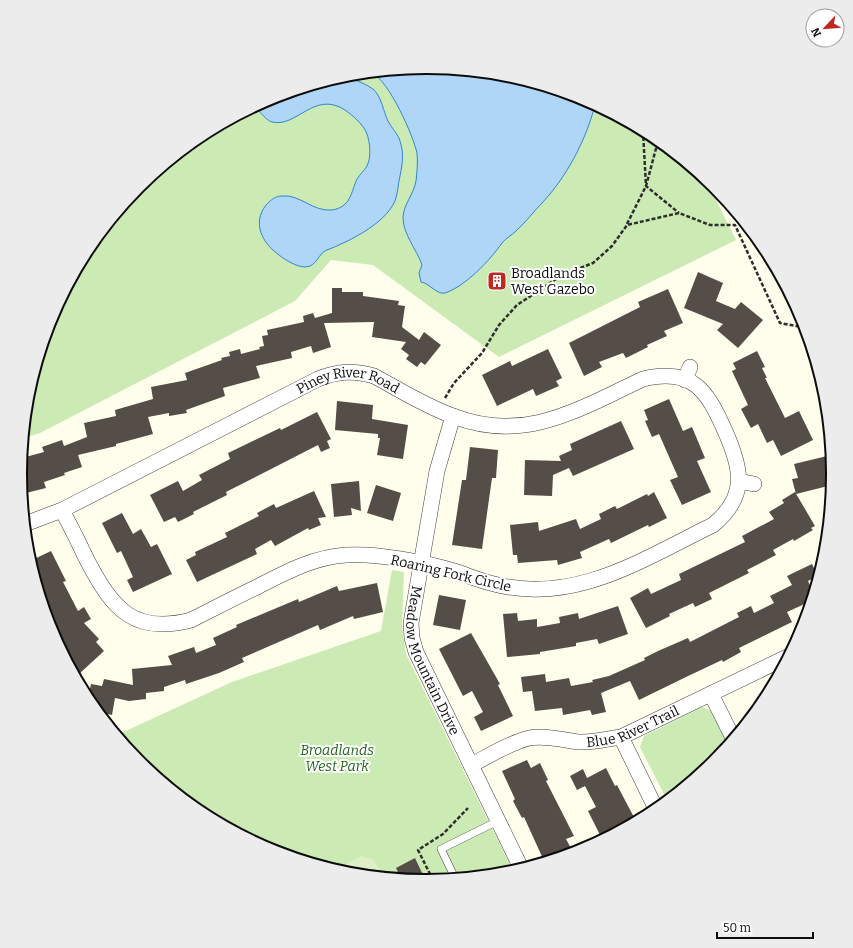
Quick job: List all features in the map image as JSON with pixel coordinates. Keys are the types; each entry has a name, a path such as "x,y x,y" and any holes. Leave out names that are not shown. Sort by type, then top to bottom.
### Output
{"street":[{"name":"Piney River Road","path":"30,522 62,510 332,373 347,371 362,372 374,376 447,414 476,423 500,427 523,426 565,416 643,379 688,373"},
{"name":"Roaring Fork Circle","path":"62,510 106,595 116,606 138,624 175,624 191,620 289,570 323,558 346,555 369,555 421,563 452,570 494,584 521,589 546,590 594,582 713,525 732,505 739,481 739,467 735,454 713,404 688,373"},
{"name":"Meadow Mountain Drive","path":"447,414 411,623 412,638 416,652 518,863"},
{"path":"739,481 754,484"},
{"name":"Blue River Trail","path":"471,765 517,742 530,738 543,737 580,742 601,741 621,737 779,662"},
{"path":"711,694 730,733"},
{"path":"621,737 653,803"}],"lane":[{"path":"453,873 441,849 498,820"}],"path":[{"path":"643,139 646,186 679,213 710,225 735,225 780,323 798,326"},
{"path":"447,414 446,395 482,353 499,325 517,305 562,275 593,263 612,246 627,225 646,186 656,148"},
{"path":"627,225 679,213"}],"green space":[{"path":"426,74 453,75 504,82 555,96 579,105 626,128 670,157 715,199 736,240 499,357 373,265 331,260 295,301 40,433 29,436 30,422 41,371 57,321 68,297 94,252 126,211 163,174 183,157 227,128 274,105 323,88 374,78"},
{"name":"Broadlands West Park","path":"392,570 404,572 402,626 406,654 510,865 453,873 400,873 349,866 298,852 250,832 205,806 183,791 163,774 122,733 232,682 381,631"},
{"path":"702,707 712,711 725,739 690,774 664,795 640,747 644,736"},
{"path":"362,856 374,860 379,871 349,866 344,865"}],"water":[{"path":"426,74 479,78 530,88 555,96 593,111 575,157 552,192 520,228 504,241 477,272 461,285 445,293 439,292 421,282 419,273 422,265 405,230 403,213 415,186 417,153 411,134 393,97 379,78 400,75"},
{"path":"357,81 373,89 380,100 388,121 399,138 402,147 402,161 397,195 390,209 375,225 355,237 324,252 312,265 302,267 284,259 268,245 259,226 262,212 266,205 270,201 280,196 289,196 325,210 332,210 343,206 347,202 357,179 369,162 370,147 368,136 360,123 345,110 334,105 324,104 306,111 290,120 281,122 272,122 260,112 298,96 323,88"}],"building":[{"path":"698,272 723,283 716,301 735,309 741,302 763,320 738,348 717,330 723,324 684,308"},
{"name":"Broadlands West Gazebo","path":"505,276 500,286 495,287 488,277"},
{"path":"332,288 342,288 342,292 363,292 363,296 399,301 398,305 405,306 402,327 419,340 424,332 441,345 425,365 421,362 417,367 406,359 409,355 401,349 406,342 372,337 374,322 324,323 331,347 313,353 311,346 291,352 292,358 256,366 260,378 223,388 225,396 186,410 187,413 169,416 169,413 148,417 153,434 116,444 116,446 78,455 82,467 44,482 46,488 28,493 28,456 44,452 42,447 62,440 64,446 87,437 84,423 116,416 115,410 153,399 151,387 187,380 185,373 222,360 221,358 230,356 229,352 240,349 241,354 260,349 259,347 264,346 262,336 268,335 267,330 304,322 303,316 313,313 315,318 332,313"},
{"path":"668,289 683,323 664,331 667,336 647,345 648,347 626,358 623,353 599,362 602,367 584,376 569,343 640,307 638,302"},
{"path":"548,349 562,378 556,381 559,386 536,396 533,389 497,406 482,375 510,361 512,366"},
{"path":"757,351 765,367 762,368 767,378 765,378 785,418 799,411 813,440 781,456 773,440 767,443 758,424 751,428 741,409 748,405 732,371 736,369 733,363"},
{"path":"669,399 683,431 692,427 705,458 697,461 711,492 682,505 670,480 678,477 659,434 652,437 645,421 648,420 644,410"},
{"path":"337,401 373,405 372,419 408,425 403,459 377,455 380,438 378,438 378,434 335,430"},
{"path":"317,412 331,439 327,441 330,448 321,452 318,445 226,492 227,495 193,512 194,514 178,522 175,517 164,522 150,495 178,481 183,491 202,480 199,475 230,459 228,453 280,428 281,430"},
{"path":"621,421 634,449 573,476 569,468 553,475 552,496 524,495 525,460 561,461 559,456 572,450 570,444"},
{"path":"470,447 498,450 496,478 492,478 482,549 452,545 462,480 466,480"},
{"path":"825,456 826,487 796,494 792,479 798,478 794,464"},
{"path":"359,481 361,511 351,508 352,515 334,517 331,484"},
{"path":"376,485 401,493 393,521 367,513"},
{"path":"314,491 326,517 318,518 321,525 309,530 308,528 275,546 271,540 255,549 257,554 197,582 186,560 196,555 195,552 227,537 225,533 259,516 257,513 274,504 276,508"},
{"path":"654,492 667,518 649,527 648,525 611,543 609,539 580,552 582,558 558,565 557,560 518,563 517,555 513,555 510,525 538,522 539,531 576,519 580,529 601,519 599,514 615,506 617,509"},
{"path":"795,492 815,526 811,528 813,530 794,541 793,539 773,550 776,555 747,570 749,573 709,593 712,599 695,607 693,603 669,614 670,616 646,628 630,598 648,588 651,594 681,580 679,574 745,542 742,536 774,519 769,512 784,503 782,500"},
{"path":"122,513 133,534 141,529 151,547 157,544 172,574 133,592 127,580 133,577 121,551 117,553 102,523"},
{"path":"51,551 66,581 63,582 78,611 84,607 91,619 84,623 99,639 96,642 104,651 80,673 57,627 48,602 36,558"},
{"path":"812,564 814,568 811,579 808,581 810,585 804,604 787,612 792,622 739,648 741,652 723,662 722,660 639,700 630,681 601,693 606,712 592,715 590,710 563,715 562,708 535,711 532,691 523,692 521,677 545,674 546,682 569,678 571,686 593,682 592,680 609,676 645,660 644,658 658,651 688,638 690,642 739,617 737,613 751,606 754,613 774,603 770,596 792,585 787,576"},
{"path":"377,583 383,612 354,619 353,616 320,630 318,625 242,658 244,662 219,673 186,684 185,680 164,687 164,691 146,693 146,699 129,701 115,698 112,715 108,714 90,689 91,684 102,686 104,679 133,685 132,669 172,665 168,656 194,647 196,653 216,645 213,638 237,627 236,625 298,599 299,602 337,586 339,591"},
{"path":"439,595 466,600 460,630 433,625"},
{"path":"618,606 628,634 599,644 597,639 576,643 576,646 540,652 540,654 507,657 503,614 517,613 518,621 537,619 537,627 560,623 559,617 578,613 579,619"},
{"path":"471,633 500,684 498,685 513,716 481,731 474,717 483,712 472,691 463,696 439,649"},
{"path":"527,760 531,768 540,763 548,780 546,781 574,836 566,839 570,846 542,856 524,817 522,818 513,801 515,799 502,771"},
{"path":"606,768 633,815 599,834 588,811 596,807 585,786 577,790 570,776 583,769 587,778"},
{"path":"415,858 423,874 398,873 396,868"}],"place":[{"name":"Broadlands West Gazebo","path":"497,281"}]}
